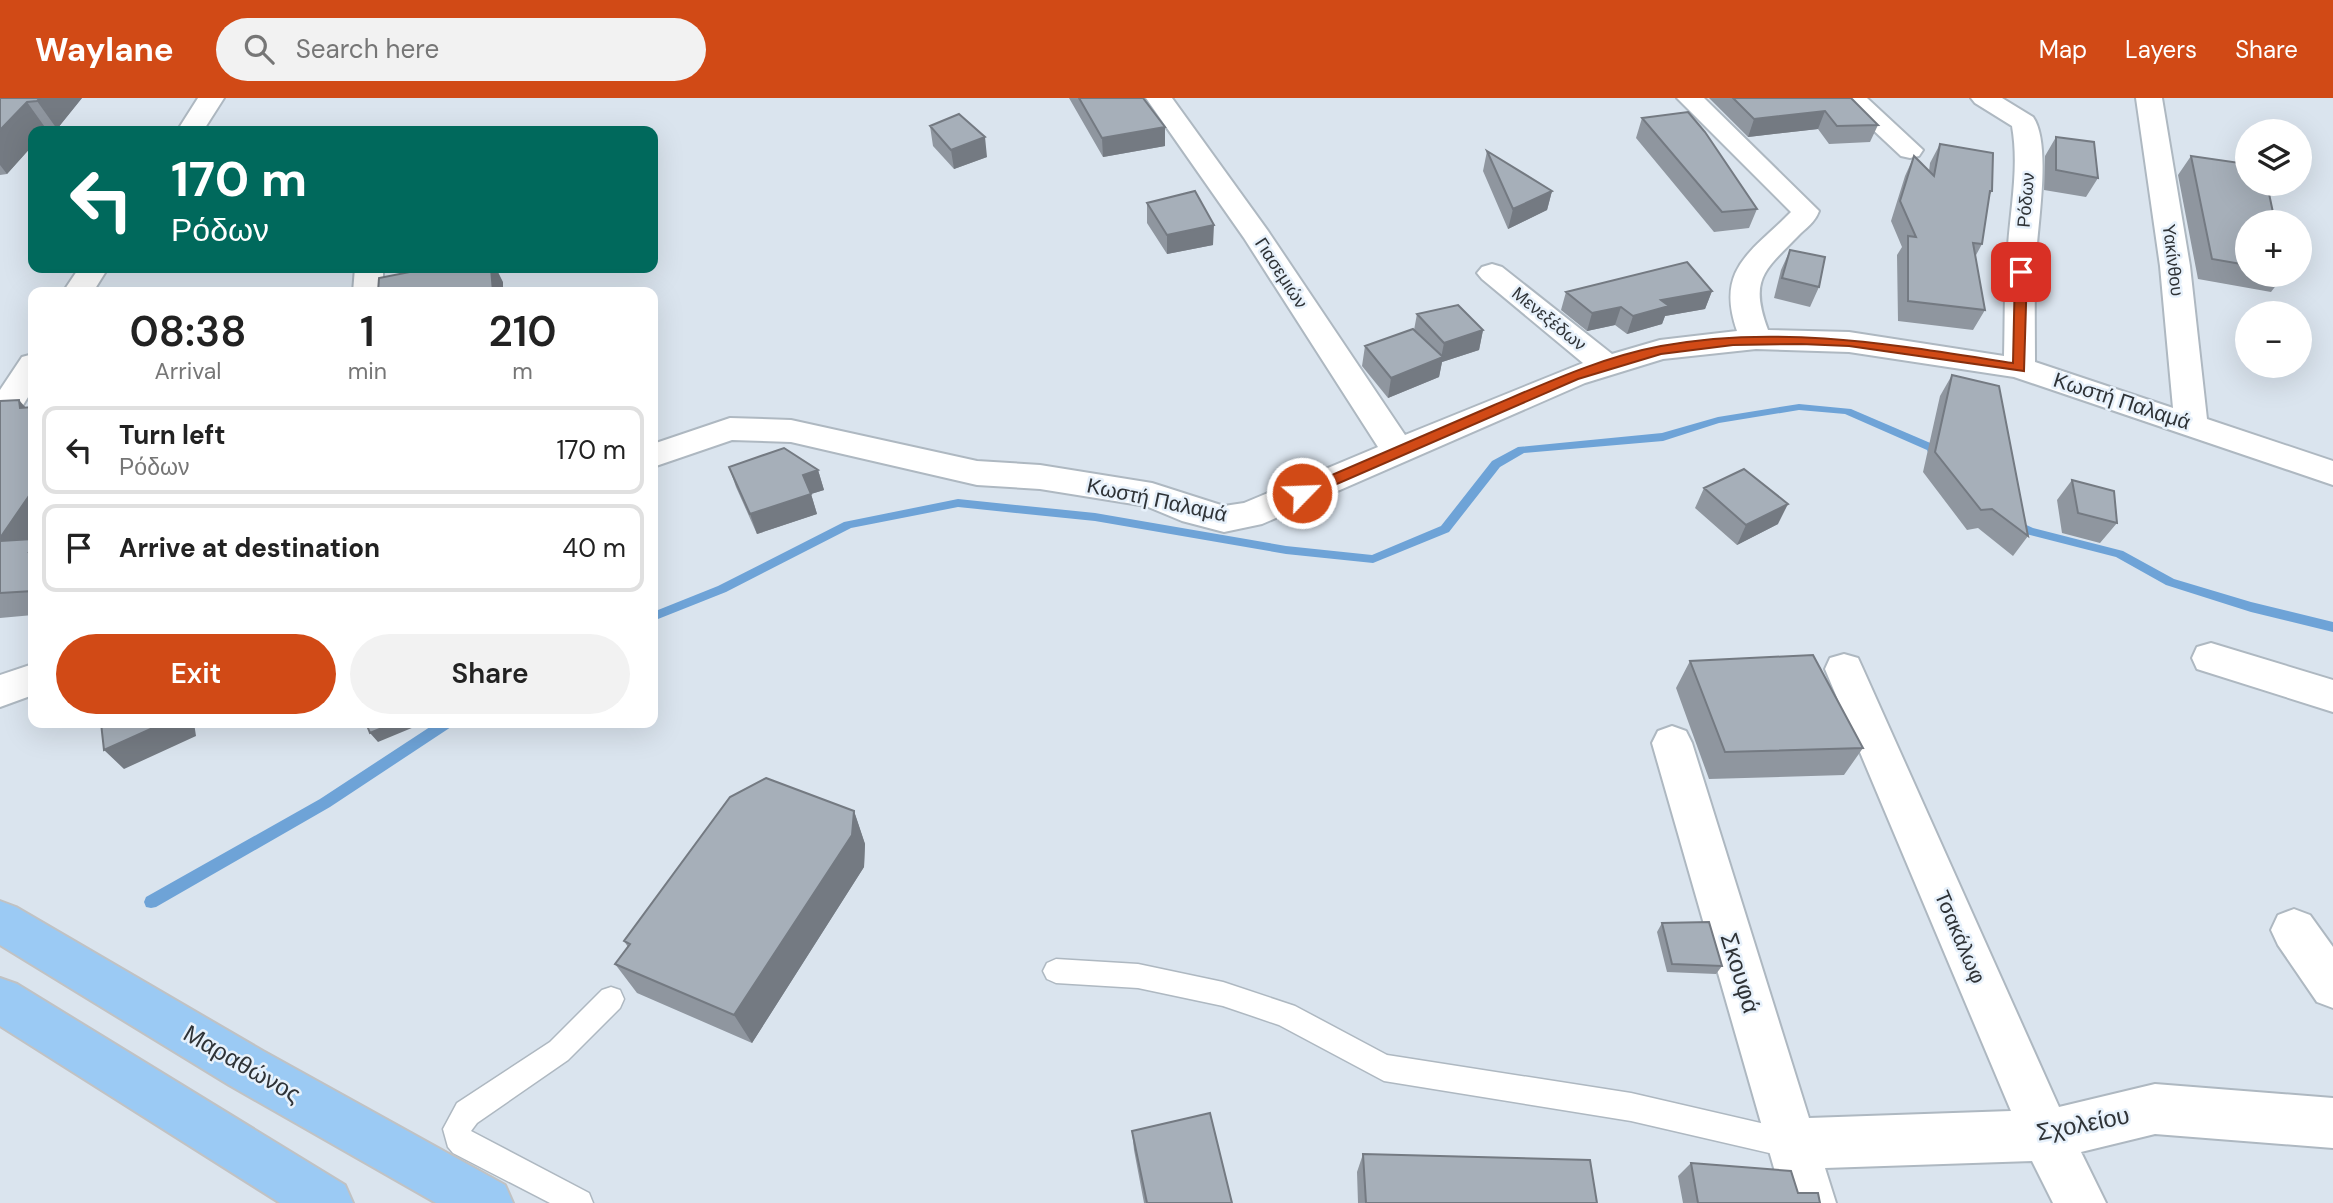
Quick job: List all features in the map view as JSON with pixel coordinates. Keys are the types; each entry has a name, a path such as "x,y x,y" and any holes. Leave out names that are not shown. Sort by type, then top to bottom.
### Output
{"main road":[{"name":"Μαραθώνος","path":"0,921 246,1068 487,1203"},
{"path":"0,1000 327,1203"}],"street":[{"path":"193,126 211,98"},
{"name":"Γιασεμιών","path":"1159,98 1258,237 1398,451"},
{"path":"1690,98 1805,211 1751,267 1746,278 1743,295 1746,315 1756,339"},
{"path":"1852,98 1910,150"},
{"name":"Ρόδων","path":"1984,98 2019,110 2029,144 2030,173 2022,248 2019,368"},
{"name":"Υακίνθου","path":"2149,98 2175,267 2192,424"},
{"name":"Μενεξέδων","path":"1492,273 1607,366"},
{"name":"Κωστή Παλαμά","path":"658,454 730,429 791,431 977,473 1040,477 1152,495 1194,512 1224,519 1250,514 1574,376 1660,350 1756,339 1849,342 2019,368 2333,472"},
{"path":"0,415 28,372"},
{"path":"2211,658 2333,696"},
{"name":"Τσακάλωφ","path":"1844,669 2046,1135 2080,1203"},
{"path":"0,691 28,681"},
{"name":"Σκουφά","path":"1672,743 1810,1203"},
{"path":"2294,930 2333,986"},
{"name":"Σχολείου","path":"1791,1144 2046,1135 2155,1109 2333,1123"}],"lane":[{"path":"1056,971 1138,976 1223,994 1286,1015 1384,1068 1631,1107 1791,1144"},
{"path":"579,1203 463,1143 457,1129 467,1113 559,1051 611,999"}],"building":[{"path":"0,98 40,98 27,102 0,130"},
{"path":"1079,98 1143,98 1165,127 1102,138"},
{"path":"1733,98 1851,98 1878,125 1837,126 1825,111 1754,119"},
{"path":"1688,112 1705,132 1757,209 1722,212 1642,118"},
{"path":"959,114 985,137 951,150 930,126"},
{"path":"2056,137 2094,142 2098,178 2056,170"},
{"path":"1940,144 1993,153 1992,191 1982,244 1973,243 1985,310 1908,301 1908,236 1916,237 1900,201 1914,156 1934,176"},
{"path":"1487,151 1552,191 1513,209"},
{"path":"2191,156 2235,162 2235,196 2270,196 2272,210 2235,210 2235,263 2212,259"},
{"path":"1195,191 1214,225 1167,235 1147,203"},
{"path":"1790,250 1825,257 1819,287 1782,278"},
{"path":"1687,262 1712,291 1661,300 1669,306 1633,316 1621,307 1592,313 1566,292"},
{"path":"404,273 491,273 493,287 378,287 379,278"},
{"path":"1458,305 1483,330 1444,343 1417,314"},
{"path":"1413,329 1443,357 1391,378 1365,346"},
{"path":"1952,375 1999,386 2028,536 1992,509 1981,510 1935,452"},
{"path":"19,400 20,408 28,407 28,497 0,538 0,401"},
{"path":"784,448 818,470 803,475 811,494 750,514 729,467"},
{"path":"1744,469 1788,504 1746,525 1704,488"},
{"path":"2072,480 2114,491 2117,523 2078,513"},
{"path":"28,539 28,591 0,593 0,541"},
{"path":"1813,655 1863,748 1725,752 1690,661"},
{"path":"102,728 153,728 104,750"},
{"path":"368,728 382,728 370,733"},
{"path":"766,778 854,811 852,835 734,1015 615,964 630,944 624,941 730,797"},
{"path":"1709,922 1722,966 1672,964 1662,923"},
{"path":"1210,1113 1232,1203 1147,1203 1132,1131"},
{"path":"1363,1154 1590,1160 1597,1203 1366,1203"},
{"path":"1691,1163 1791,1171 1798,1193 1818,1193 1820,1203 1698,1203"}],"waterway":[{"path":"658,615 722,589 848,525 958,503 1095,517 1286,550 1373,559 1445,529 1496,464 1522,450 1663,437 1718,420 1799,407 1847,411 1931,448 1937,460"},
{"path":"2011,522 2030,531 2119,554 2170,582 2251,607 2333,627"},
{"path":"151,902 325,803 438,728"}],"route":[{"path":"1302,493 1574,376 1660,350 1756,339 1849,342 2019,368 2021,272"}]}
